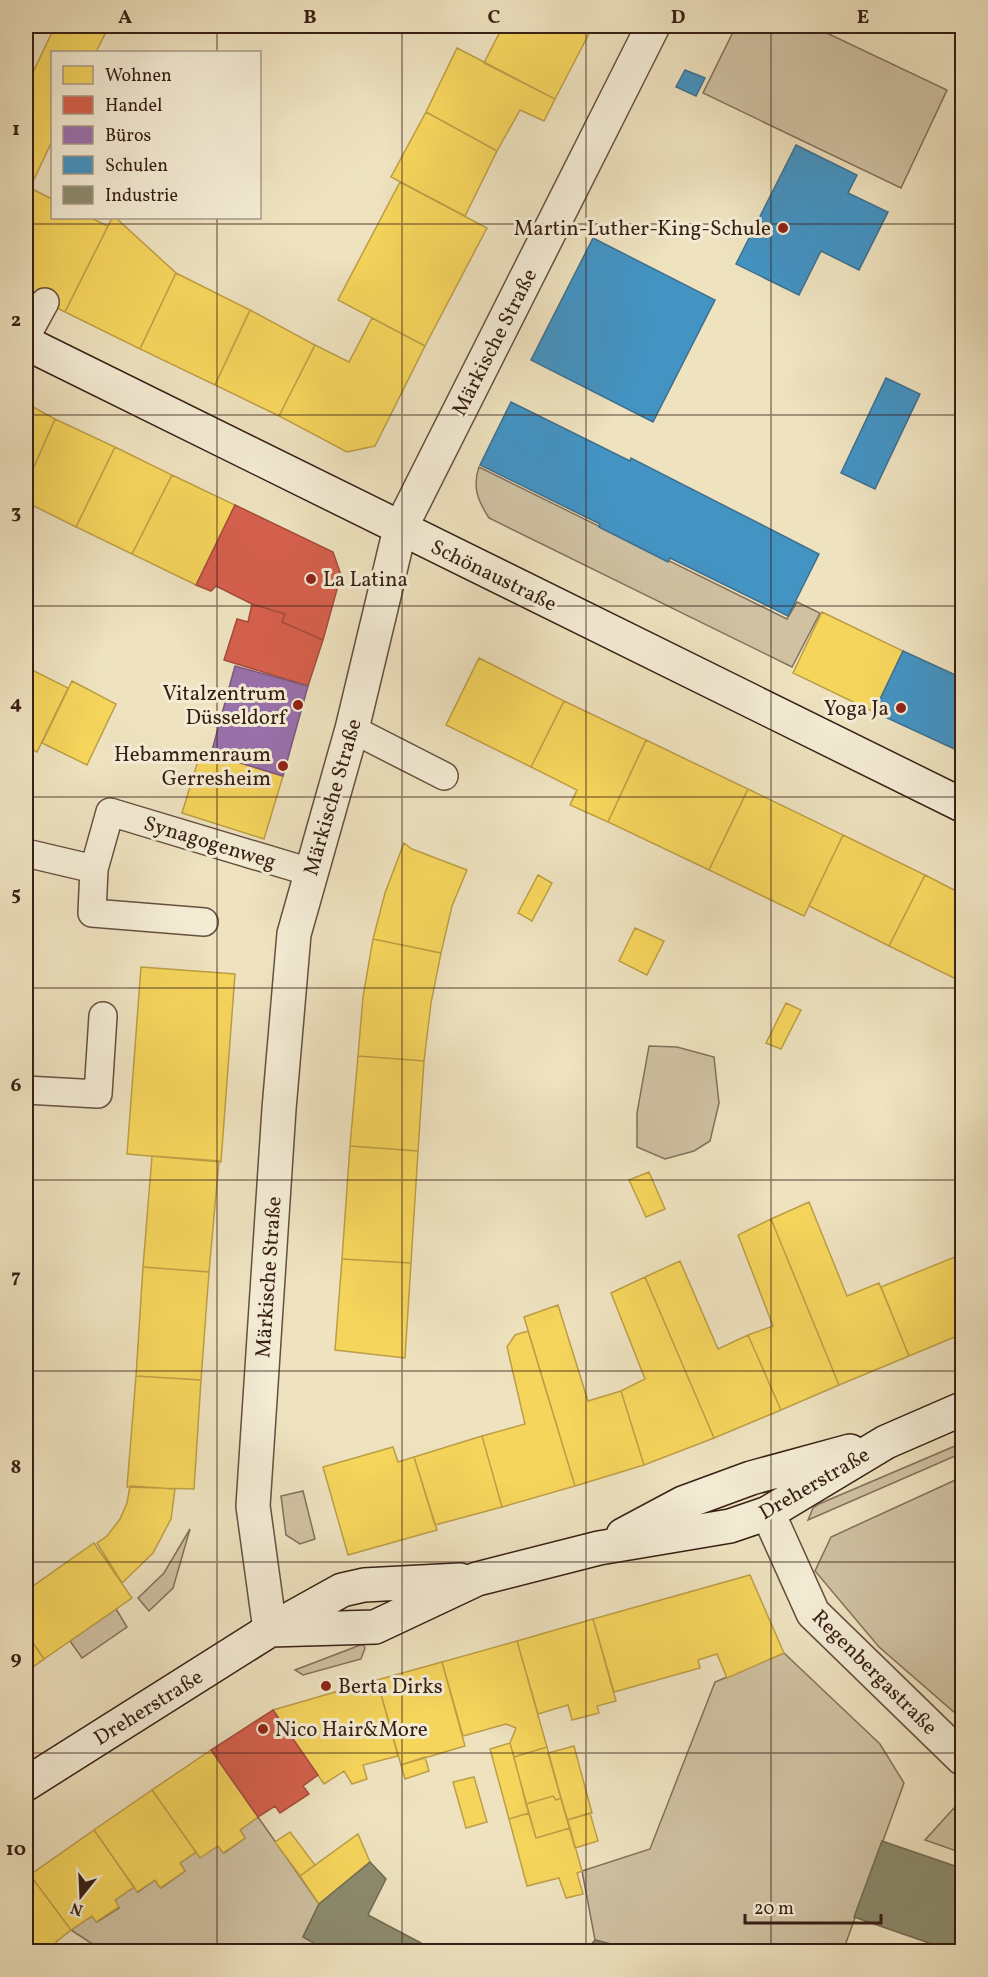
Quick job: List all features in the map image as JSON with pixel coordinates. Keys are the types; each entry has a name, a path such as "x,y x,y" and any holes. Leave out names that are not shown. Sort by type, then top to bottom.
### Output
{"street":[{"name":"Märkische Straße","path":"270,1630 253,1506 278,1120 294,934 352,729 400,529 653,26"},
{"name":"Schönaustraße","path":"26,343 963,805"},
{"name":"Dreherstraße","path":"26,1784 270,1630 375,1627 477,1579 599,1548 730,1526 768,1513 886,1442 963,1409"},
{"name":"Dreherstraße","path":"599,1548 683,1503 742,1481 886,1442"},
{"name":"Regenbergastraße","path":"768,1513 813,1613 963,1758"}],"lane":[{"path":"26,338 45,302"},
{"path":"352,729 444,776"},
{"name":"Synagogenweg","path":"94,869 110,812 310,872"},
{"path":"26,853 94,869 92,913 204,922"},
{"path":"26,1090 98,1094 103,1016"}],"shaded area":[{"path":"736,26 812,26 947,90 901,188 703,93"},
{"path":"479,467 787,619 797,602 820,613 792,667 489,518 477,494 476,481"},
{"path":"649,1046 677,1047 714,1057 719,1103 710,1141 694,1151 665,1159 637,1147 637,1113"},
{"path":"962,1443 962,1453 808,1520 813,1508 819,1504"},
{"path":"962,1477 962,1719 879,1647 815,1571 831,1537"},
{"path":"303,1491 315,1539 300,1544 286,1535 281,1496"},
{"path":"190,1529 173,1588 149,1611 138,1598 164,1573"},
{"path":"116,1609 127,1627 82,1658 70,1641"},
{"path":"363,1644 365,1648 361,1659 303,1675 295,1670"},
{"path":"784,1653 880,1744 904,1783 843,1951 753,1951 737,1946 735,1951 631,1951 595,1940 582,1871 650,1849 715,1682"},
{"path":"954,1808 962,1815 962,1853 925,1840"},
{"path":"258,1817 319,1904 303,1937 330,1951 103,1951 71,1930 92,1916 97,1922 119,1908 115,1900 134,1887 138,1892 155,1880 161,1888 185,1871 180,1863 196,1852 218,1846 224,1853 245,1838 240,1830"}],"building: Wohnen":[{"path":"55,26 109,26 96,51 51,51 51,143 30,188 26,186 26,87"},
{"path":"503,26 593,26 555,99 484,63"},
{"path":"457,48 555,99 544,121 520,110 497,151 426,112"},
{"path":"426,112 497,151 465,216 391,177"},
{"path":"400,182 487,228 425,346 338,300"},
{"path":"26,186 51,198 51,219 93,219 108,226 65,312 26,292"},
{"path":"112,219 117,219 176,273 140,349 65,312"},
{"path":"176,273 250,310 215,385 140,349"},
{"path":"250,310 315,345 279,416 215,385"},
{"path":"372,318 425,346 375,446 347,452 279,416 315,345 349,362"},
{"path":"26,403 55,419 26,485"},
{"path":"55,419 115,447 76,527 26,502 26,485"},
{"path":"115,447 172,475 132,554 76,527"},
{"path":"172,475 235,505 196,585 132,554"},
{"path":"822,612 903,651 874,712 793,673"},
{"path":"479,658 564,701 531,767 446,725"},
{"path":"26,667 68,688 37,752 26,746"},
{"path":"72,681 116,704 87,765 42,743"},
{"path":"564,701 646,740 608,822 570,805 577,790 531,767"},
{"path":"646,740 748,789 709,870 608,822"},
{"path":"201,751 283,776 264,839 182,813"},
{"path":"748,789 843,835 804,916 709,870"},
{"path":"843,835 925,875 889,946 809,906"},
{"path":"404,843 412,849 467,870 452,906 441,953 373,939 385,893"},
{"path":"538,875 552,883 532,921 518,913"},
{"path":"925,875 962,894 962,982 889,946"},
{"path":"635,928 664,941 647,975 619,961"},
{"path":"373,939 441,953 431,1003 424,1061 358,1056 363,997"},
{"path":"141,967 235,974 221,1162 127,1154"},
{"path":"786,1003 801,1010 781,1049 766,1043"},
{"path":"358,1056 424,1061 418,1151 350,1146"},
{"path":"350,1146 418,1151 411,1263 342,1259"},
{"path":"152,1156 219,1161 209,1272 143,1267"},
{"path":"649,1172 665,1209 646,1217 629,1180"},
{"path":"809,1202 847,1296 879,1283 909,1356 839,1385 771,1219"},
{"path":"771,1219 839,1385 781,1410 748,1335 773,1326 738,1235"},
{"path":"962,1254 962,1334 909,1356 881,1287"},
{"path":"342,1259 411,1263 405,1358 335,1350"},
{"path":"680,1261 718,1349 748,1335 781,1410 714,1438 645,1277"},
{"path":"143,1267 209,1272 201,1380 136,1376"},
{"path":"645,1277 714,1438 644,1465 621,1391 645,1379 611,1293"},
{"path":"558,1305 588,1401 621,1391 644,1465 575,1486 524,1317"},
{"path":"528,1331 575,1486 502,1507 482,1436 525,1424 507,1347 515,1335"},
{"path":"136,1376 201,1380 194,1489 127,1487"},
{"path":"482,1436 502,1507 435,1525 414,1457"},
{"path":"393,1447 398,1462 414,1457 437,1530 348,1555 323,1467"},
{"path":"130,1486 175,1489 171,1519 153,1553 122,1583 97,1543 107,1536 120,1519 127,1503"},
{"path":"94,1543 132,1598 44,1659 26,1633 26,1591"},
{"path":"750,1575 784,1653 727,1678 717,1654 698,1660 700,1668 614,1692 593,1619"},
{"path":"593,1619 616,1701 597,1706 599,1713 572,1720 568,1705 538,1714 517,1641"},
{"path":"26,1633 44,1659 26,1672"},
{"path":"517,1641 547,1747 514,1757 510,1743 516,1728 506,1724 463,1736 442,1662"},
{"path":"442,1662 465,1746 401,1765 377,1680"},
{"path":"377,1680 398,1756 363,1765 367,1779 352,1784 344,1771 324,1784 273,1710"},
{"path":"510,1743 529,1813 509,1819 490,1749"},
{"path":"574,1746 592,1813 567,1820 548,1753"},
{"path":"547,1747 561,1798 556,1800 553,1796 526,1804 514,1757"},
{"path":"211,1750 258,1817 240,1830 245,1838 223,1853 218,1846 200,1858 152,1790"},
{"path":"425,1757 429,1771 405,1779 401,1765"},
{"path":"474,1777 487,1822 466,1828 453,1782"},
{"path":"152,1790 196,1852 180,1863 185,1871 160,1888 155,1880 137,1892 94,1830"},
{"path":"553,1796 556,1800 561,1798 570,1828 536,1838 526,1804"},
{"path":"529,1813 536,1838 570,1828 582,1871 577,1873 583,1894 566,1898 559,1878 527,1886 509,1819"},
{"path":"590,1813 598,1841 575,1848 567,1820"},
{"path":"94,1830 134,1887 115,1900 119,1907 96,1922 92,1916 71,1930 30,1875"},
{"path":"290,1832 315,1865 300,1876 275,1842"},
{"path":"358,1834 370,1862 319,1904 300,1876"},
{"path":"30,1875 71,1930 56,1942 58,1945 55,1952 26,1952 26,1878"}],"building: Handel":[{"path":"235,505 333,552 341,575 323,640 282,622 285,614 252,604 216,586 211,591 196,585"},
{"path":"252,604 285,614 282,622 323,640 308,686 224,660 237,619 248,622"},
{"path":"273,1710 318,1775 303,1786 309,1794 280,1813 275,1806 258,1817 211,1750"}],"building: Büros":[{"path":"235,666 308,686 283,776 211,754"}],"building: Schulen":[{"path":"685,70 705,78 696,96 676,87"},
{"path":"796,145 857,175 848,193 888,212 859,270 821,251 799,295 736,264"},
{"path":"593,238 715,300 653,422 531,360"},
{"path":"886,378 920,394 875,489 841,473"},
{"path":"511,402 630,461 631,458 819,554 788,616 670,558 668,562 599,527 600,524 480,465"},
{"path":"903,651 962,678 961,752 874,712"}],"building: Industrie":[{"path":"882,1841 958,1867 956,1875 962,1877 962,1930 955,1952 854,1917"},
{"path":"370,1862 386,1879 368,1915 438,1952 330,1952 303,1937 319,1904"},
{"path":"595,1940 615,1945 612,1952 584,1952"},
{"path":"615,1945 631,1952 612,1952"}],"place":[{"name":"Martin-Luther-King-Schule","path":"783,228"},
{"name":"La Latina","path":"311,579"},
{"name":"Vitalzentrum Düsseldorf","path":"298,705"},
{"name":"Yoga Ja","path":"901,708"},
{"name":"Hebammenraum Gerresheim","path":"283,766"},
{"name":"Berta Dirks","path":"326,1686"},
{"name":"Nico Hair&More","path":"263,1729"}]}
